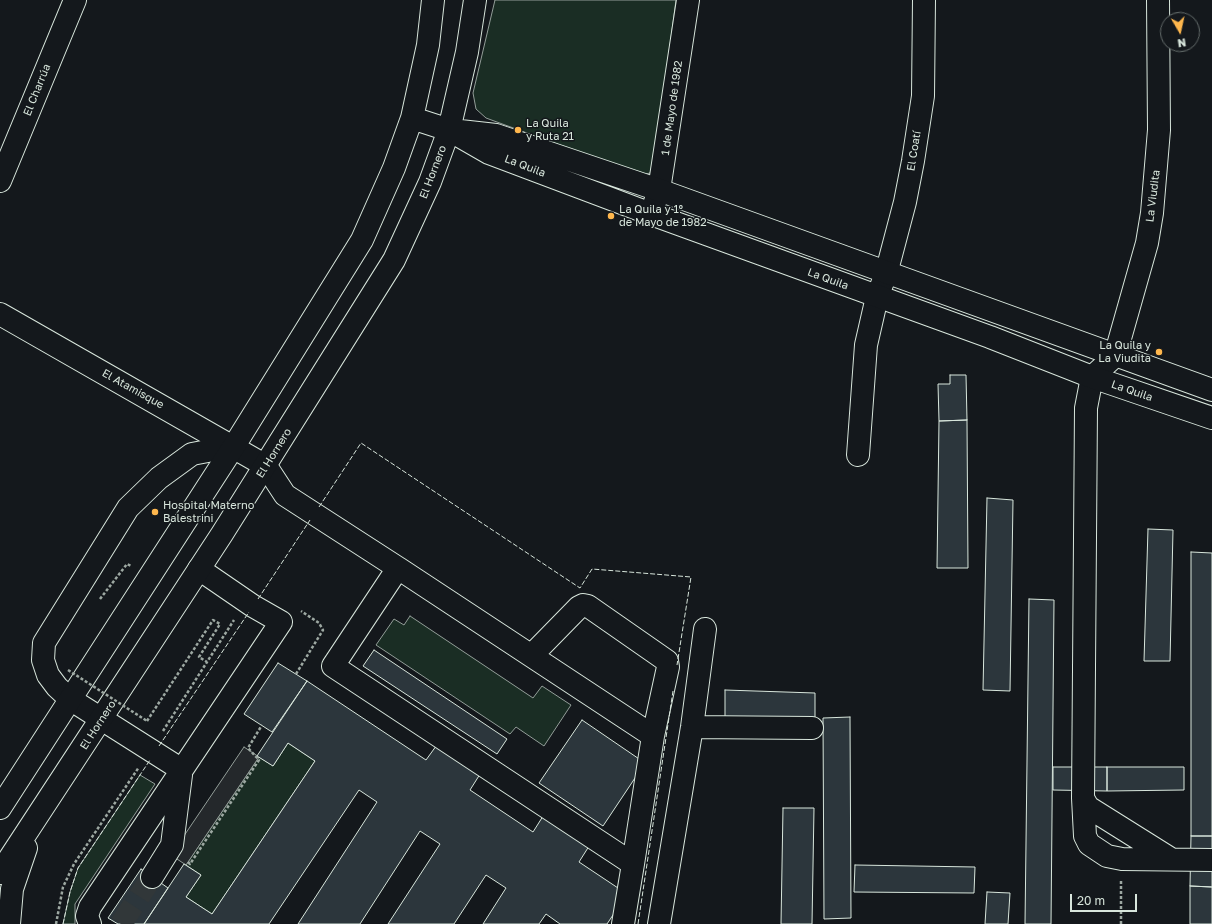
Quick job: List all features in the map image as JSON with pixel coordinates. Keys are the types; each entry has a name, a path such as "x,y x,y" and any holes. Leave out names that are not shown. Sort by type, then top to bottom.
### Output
{"main road":[{"name":"El Charrúa","path":"0,181 75,0"},
{"path":"2,802 234,446 362,240 392,175 412,118 428,45 433,0"},
{"name":"El Hornero","path":"0,873 266,466 394,260 430,182 449,130 466,52 475,0"},
{"name":"1 de Mayo de 1982","path":"651,214 659,190 688,0"},
{"name":"El Coatí","path":"858,455 866,344 877,297 886,274 910,175 923,96 924,0"},
{"name":"La Viudita","path":"1115,356 1146,243 1152,213 1159,130 1158,0"},
{"name":"La Quila","path":"412,118 449,130 496,136 659,190 886,274 1212,390"},
{"name":"La Quila","path":"449,130 489,153 651,214 990,337 1092,377 1212,418"},
{"name":"El Atamisque","path":"0,314 234,446 266,466"},
{"path":"1115,356 1092,377 1086,408 1083,828 1089,844 1107,856 1122,859 1212,860"},
{"path":"182,770 70,699 57,687 48,675 43,660 44,643 128,508 159,478 192,454 234,446"},
{"path":"266,466 285,495 532,655 653,736"},
{"path":"398,568 333,666 632,864"},
{"path":"90,924 87,916 90,907 281,622 246,613 199,569"},
{"path":"532,655 579,607 583,605 588,606 667,661 668,667 653,736 623,924"},
{"path":"660,924 692,727 704,629"},
{"path":"692,727 812,728"},
{"path":"152,877 172,845 182,770"},
{"path":"1083,798 1088,807 1171,859"},
{"path":"9,924 12,889 38,817"}],"path":[{"path":"161,734 236,617 246,613"},
{"path":"68,670 148,722 213,620 220,624 199,657 207,662"},
{"path":"182,859 190,864 259,760 248,748 262,725"},
{"path":"1121,924 1122,859"}],"green space":[{"path":"495,0 676,0 654,165 650,173 642,175 486,118 476,109 473,93"},
{"path":"410,616 533,698 542,686 571,705 544,746 516,727 510,734 376,645 394,619 404,625"},
{"path":"288,743 315,761 212,914 186,897 201,875 186,865 259,757 273,766"},
{"path":"140,775 155,784 75,904 75,924 63,924 70,892 78,868"}],"shaded area":[{"path":"244,747 259,757 186,865 171,855"}],"building":[{"path":"950,375 966,375 967,420 939,421 938,384 950,384"},
{"path":"967,420 968,568 937,568 939,421"},
{"path":"987,498 1013,500 1010,691 983,690"},
{"path":"1148,529 1173,530 1170,661 1144,661"},
{"path":"1191,552 1212,553 1212,836 1191,836"},
{"path":"1029,599 1054,600 1051,924 1025,924"},
{"path":"374,650 507,739 497,754 363,666"},
{"path":"278,663 307,681 272,732 244,714"},
{"path":"307,681 426,760 439,742 482,771 470,790 533,832 545,813 591,843 579,862 627,894 607,924 560,924 546,914 539,924 483,924 506,888 486,875 454,924 388,924 440,844 420,831 360,924 298,924 377,802 359,790 269,924 144,924 184,864 201,875 186,897 212,914 315,761 288,743 273,766 257,756"},
{"path":"725,690 815,693 815,719 725,717"},
{"path":"850,717 851,918 824,919 823,718"},
{"path":"582,720 645,763 603,826 539,783"},
{"path":"1053,767 1107,767 1107,791 1053,790"},
{"path":"1107,767 1184,767 1184,790 1107,791"},
{"path":"783,808 814,808 812,924 781,924"},
{"path":"1191,836 1212,836 1212,887 1190,886"},
{"path":"855,865 975,867 974,893 854,892"},
{"path":"141,869 168,888 144,924 118,924 108,918"},
{"path":"1190,886 1212,887 1212,924 1190,924"},
{"path":"987,892 1010,893 1008,924 985,924"}],"tunnel":[{"path":"121,924 152,877"}],"fence":[{"path":"319,507 361,443 580,588 592,569 691,577 677,665"},
{"path":"258,599 310,520"},
{"path":"159,746 249,612"},
{"path":"638,924 673,691"},
{"path":"63,924 70,892 78,868 150,760"}],"place":[{"name":"La Quila y Ruta 21","path":"518,130"},
{"name":"La Quila y 1º de Mayo de 1982","path":"611,216"},
{"name":"La Quila y La Viudita","path":"1159,352"},
{"name":"Hospital Materno Balestrini","path":"155,512"}]}
